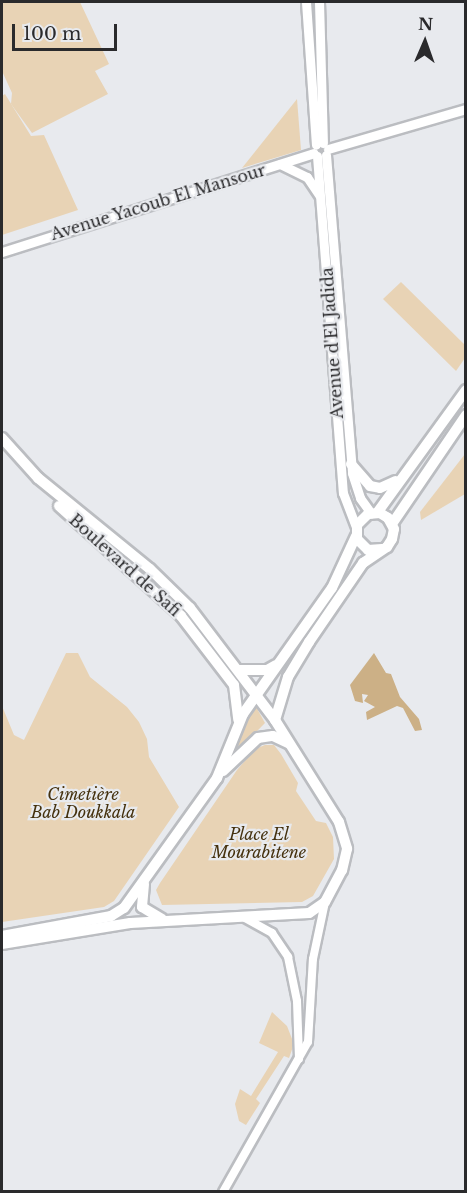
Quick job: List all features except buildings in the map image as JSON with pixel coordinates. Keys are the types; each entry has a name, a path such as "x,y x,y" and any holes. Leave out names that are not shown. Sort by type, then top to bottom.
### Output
{"main road":[{"path":"306,2 321,150"},
{"path":"319,2 321,150"},
{"name":"Avenue Yacoub El Mansour","path":"2,252 321,150 465,109"},
{"name":"Avenue d'El Jadida","path":"321,150 321,197 343,493 356,531"},
{"name":"Avenue d'El Jadida","path":"321,150 351,464 356,489 374,513"},
{"path":"280,164 307,177 321,197"},
{"path":"217,778 238,726 257,693 332,588 356,531 374,513 465,390"},
{"path":"275,720 288,677 363,563 393,539 392,524 465,415"},
{"name":"Boulevard de Safi","path":"2,438 64,505"},
{"name":"Boulevard de Safi","path":"2,449 64,505 190,608 257,693 291,745 346,839 344,865 325,902"},
{"path":"351,464 370,486 382,487 399,480"},
{"path":"374,513 392,524"},
{"path":"356,531 366,549 382,549"},
{"name":"Boulevard de Safi","path":"146,573 234,685 238,726"},
{"path":"181,616 190,608"},
{"path":"238,670 267,670 279,664"},
{"path":"2,936 88,920 121,911 217,778 258,738 273,736 291,745"},
{"path":"146,878 142,907 167,921"},
{"path":"2,944 91,928 167,921 305,914 325,902"}],"street":[{"path":"223,1191 299,1062 308,1042 313,959 325,902"},
{"path":"245,918 272,933 288,957 297,1001 299,1062"}],"green space":[{"path":"2,2 80,2 109,64 95,71 108,94 32,133 11,104 12,93 2,71"},
{"path":"5,94 31,136 44,135 78,210 2,235 2,96"},
{"path":"297,99 301,150 242,168"},
{"path":"401,282 465,345 465,358 456,371 383,299"},
{"path":"465,454 465,494 421,520 420,512"},
{"name":"Cimetière Bab Doukkala","path":"66,653 78,653 90,677 127,707 139,722 147,739 149,757 179,807 114,901 104,907 2,922 2,706 14,735 24,740"},
{"path":"255,705 265,723 227,762 248,715"},
{"name":"Place El Mourabitene","path":"265,745 274,745 281,754 298,783 296,791 316,821 326,823 333,837 334,859 313,896 302,902 162,905 156,890 160,883 237,770 255,749"},
{"path":"272,1012 287,1026 294,1044 289,1058 284,1056 256,1099 260,1103 246,1125 239,1121 235,1104 240,1089 251,1096 278,1052 259,1043"}],"shaded area":[{"path":"374,653 386,673 391,674 400,697 419,719 422,730 415,731 403,708 397,706 367,720 366,712 375,707 364,701 368,695 362,694 363,703 355,701 350,685"}]}
